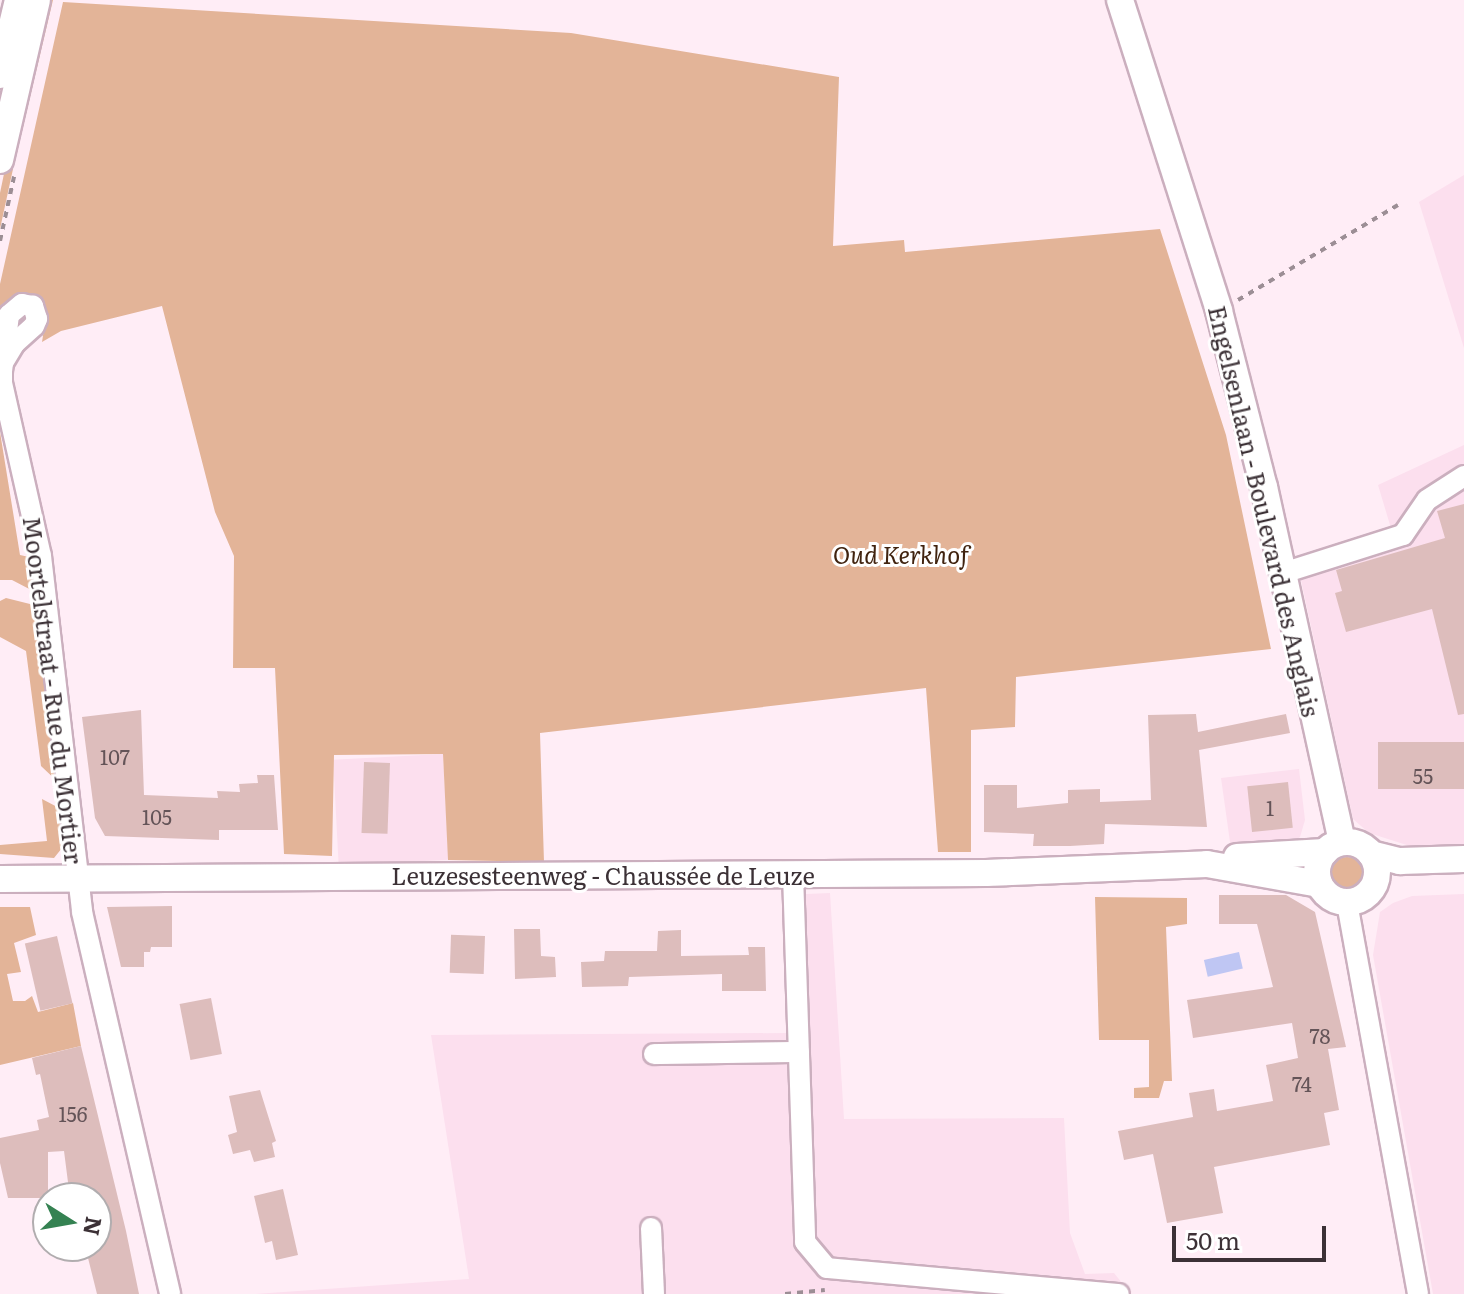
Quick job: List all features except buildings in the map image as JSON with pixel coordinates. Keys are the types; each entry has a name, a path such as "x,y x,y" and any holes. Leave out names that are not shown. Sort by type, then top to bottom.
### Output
{"main road":[{"path":"0,75 18,0"},
{"path":"8,162 37,0"},
{"name":"Engelsenlaan - Boulevard des Anglais","path":"1120,0 1219,311 1283,573 1333,847"},
{"path":"1464,859 1400,861 1371,854 1358,844 1333,847 1317,870 1319,884 1327,895 1347,903 1361,899 1376,883 1405,874 1464,873"},
{"name":"Leuzesesteenweg - Chaussée de Leuze","path":"0,879 1033,872 1207,864 1235,857 1291,856 1333,847"},
{"path":"1371,854 1377,868 1376,883"},
{"name":"Leuzesesteenweg - Chaussée de Leuze","path":"1207,864 1319,884"}],"street":[{"name":"Moortelstraat - Rue du Mortier","path":"4,361 2,383 41,556 82,912 170,1294"},
{"path":"1283,573 1403,535 1427,500 1464,476"},
{"path":"793,874 805,1242 827,1268 1119,1294"},
{"path":"1347,903 1418,1294"},
{"path":"654,1054 799,1052"},
{"path":"651,1228 654,1294"}],"path":[{"path":"0,241 8,162"},
{"path":"1219,311 1398,205"}],"shaded area":[{"path":"1464,175 1464,348 1419,202"},
{"path":"1464,445 1464,845 1410,846 1369,833 1353,819 1297,562 1393,535 1378,485"},
{"path":"443,754 449,860 339,866 333,760"},
{"path":"1299,769 1305,820 1300,837 1287,848 1231,849 1221,778"},
{"path":"830,893 844,1119 1064,1118 1070,1233 1085,1274 1114,1273 1131,1294 255,1294 469,1279 431,1035 786,1033 783,895"},
{"path":"1464,894 1464,1294 1433,1294 1373,955 1380,912 1393,903 1412,896"}],"green space":[{"path":"44,0 53,0 16,156 9,155"},
{"name":"Oud Kerkhof","path":"63,2 571,33 839,77 833,246 904,240 905,252 1160,229 1226,435 1271,649 1016,677 1015,727 971,730 971,852 938,852 926,688 540,733 544,862 448,860 443,754 334,755 332,856 284,854 275,668 233,668 234,556 215,512 162,306 61,331 42,342 45,323 40,304 0,319 0,284"},
{"path":"5,169 13,169 0,229 0,193"},
{"path":"0,432 20,555 29,557 35,592 12,580 0,580"},
{"path":"6,598 38,606 60,784 41,766 26,651 0,637 0,601"},
{"path":"42,799 63,810 62,848 54,858 0,854 0,845 47,841"},
{"path":"1347,857 1358,862 1363,873 1358,884 1347,889 1336,884 1331,873 1336,862"},
{"path":"1095,897 1187,898 1187,924 1166,927 1172,1081 1164,1081 1159,1098 1134,1098 1134,1088 1149,1087 1149,1040 1099,1040"},
{"path":"0,907 30,907 36,935 14,943 21,972 7,974 13,1001 25,1001 32,996 38,1012 73,1003 81,1046 0,1065"}],"water":[{"path":"1239,952 1243,969 1208,977 1204,960"}]}
